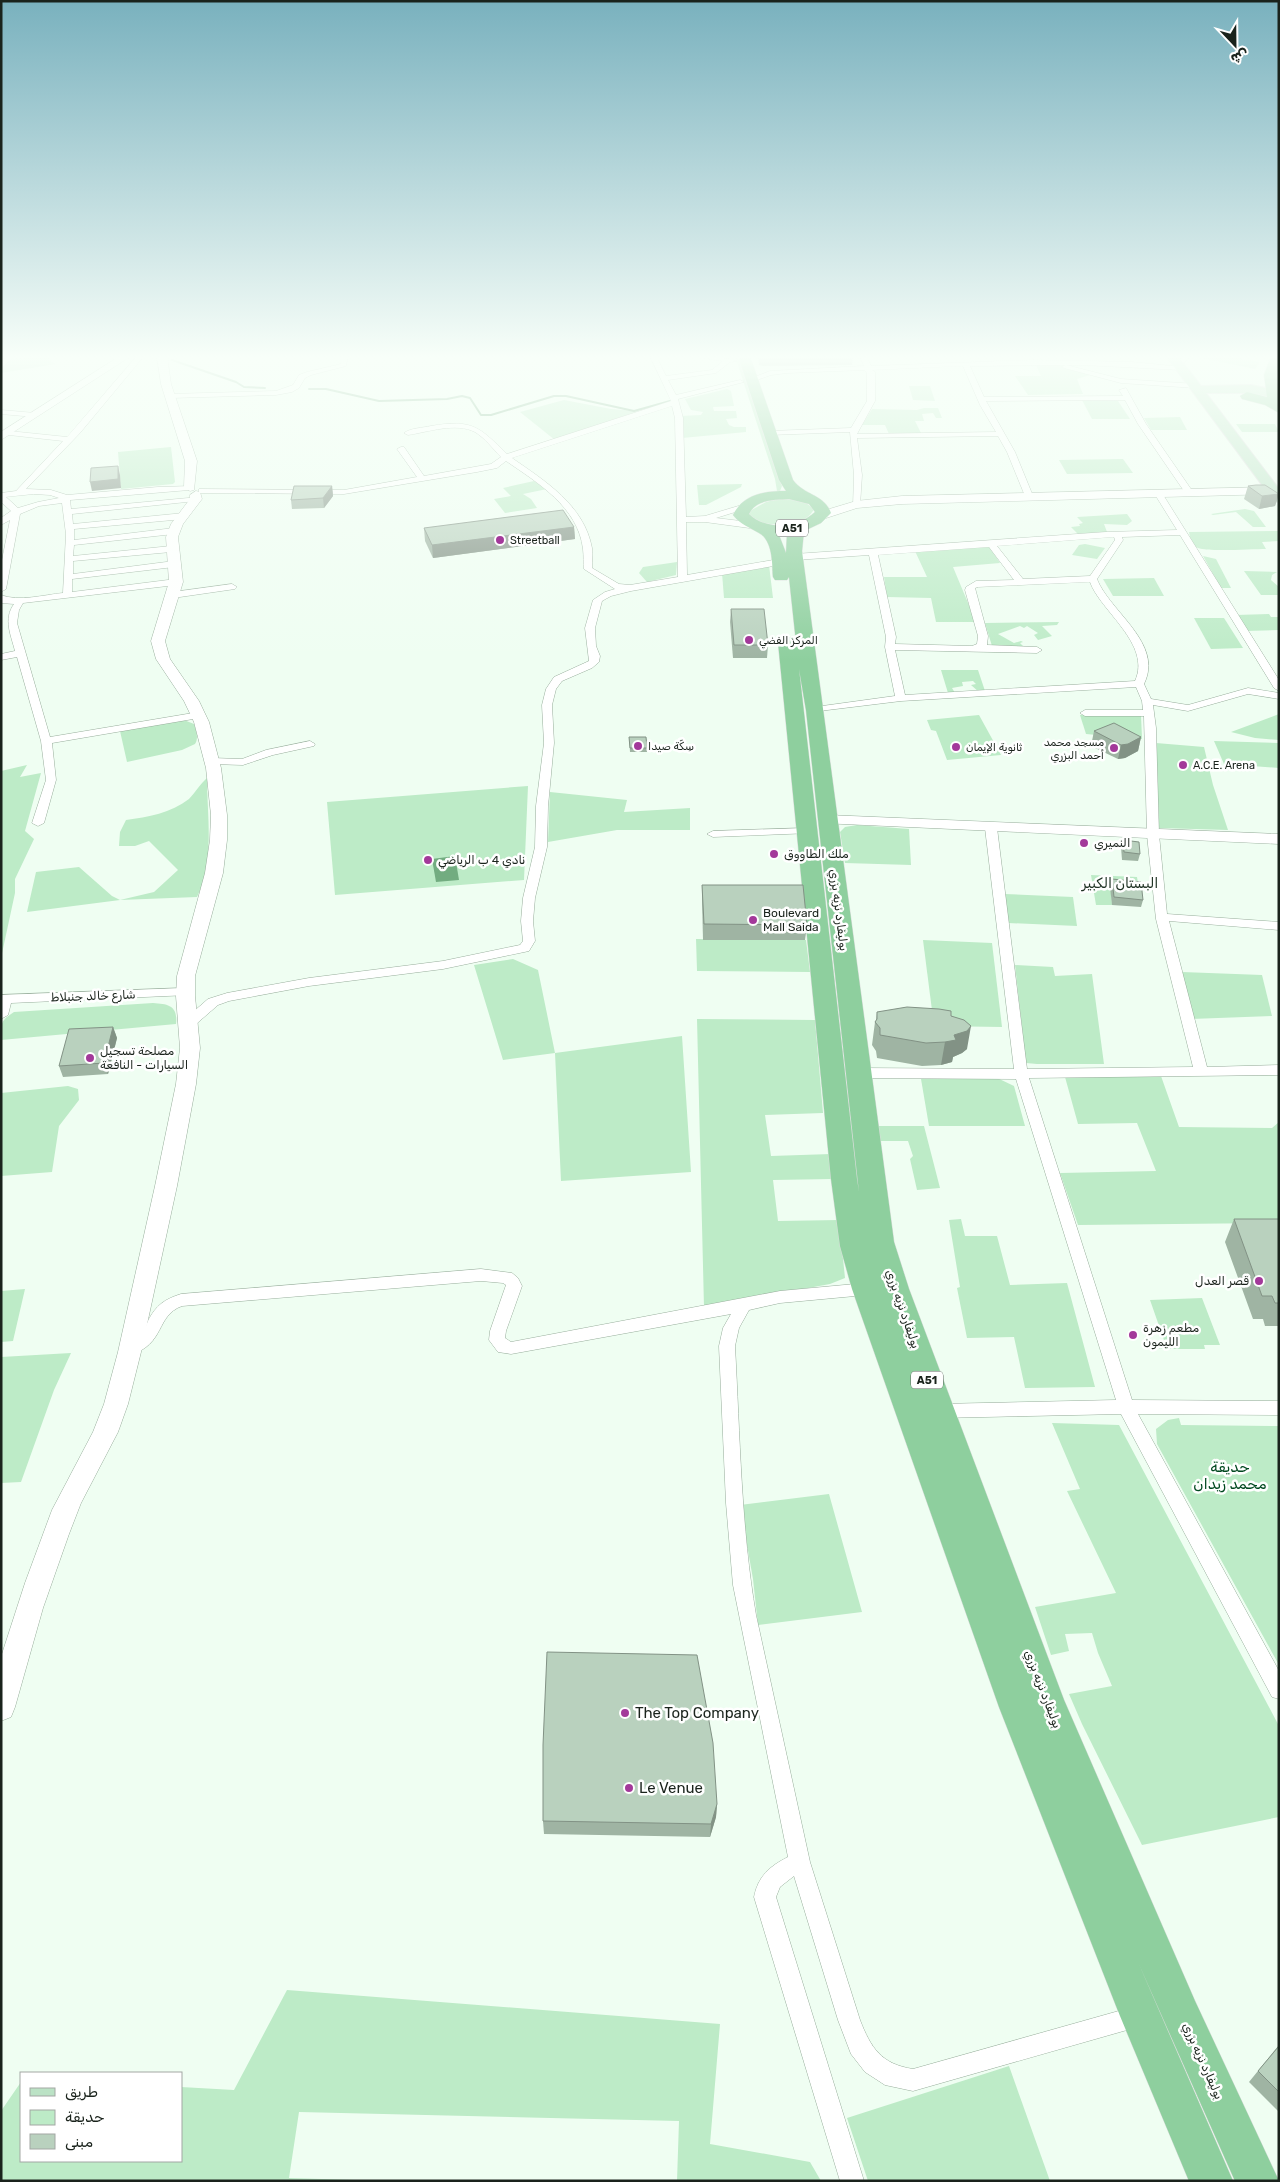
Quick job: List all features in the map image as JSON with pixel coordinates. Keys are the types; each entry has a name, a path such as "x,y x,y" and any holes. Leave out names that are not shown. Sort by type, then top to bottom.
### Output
{"highway":[{"name":"A51","path":"756,515 809,522 822,509 794,491 786,480 778,458"},
{"path":"756,515 771,483"},
{"path":"756,515 781,495 808,499"},
{"name":"بوليفارد نزيه بزري","path":"756,515 769,531 787,560 815,710 817,825 858,1073 880,1242 938,1411 1047,1702 1182,2014 1257,2181"},
{"name":"بوليفارد نزيه بزري","path":"809,522 794,538 787,560 817,825 844,1179 854,1246 866,1289 1017,1707 1140,2016 1210,2181"}],"main road":[{"path":"1,1707 38,1581 66,1508 104,1438 116,1405 157,1226 188,1071 192,1037 184,992 190,958 203,916 217,852 218,810 207,733 186,691 166,664 158,646 175,588 174,531 184,516 195,489 190,458"},
{"path":"1252,458 1278,493"},
{"path":"808,499 856,503 1188,492 1278,493"},
{"path":"809,522 856,503"},
{"path":"817,825 991,828 1279,839"}],"street":[{"path":"19,492 51,458"},
{"path":"407,458 423,480"},
{"path":"1,523 16,511 37,504 66,499 158,489 344,492 487,468 496,465 505,458"},
{"path":"507,458 550,487 569,506 586,543 588,566 591,572 617,587 630,588"},
{"path":"681,458 682,579"},
{"path":"856,458 858,475 856,503"},
{"path":"1013,458 1022,475 1029,496"},
{"path":"1165,458 1188,492"},
{"path":"68,512 195,489"},
{"path":"16,511 2,498 19,492 51,493 66,499"},
{"path":"1158,493 1279,688"},
{"path":"66,499 70,543 67,595"},
{"path":"1,589 16,511"},
{"path":"682,520 756,515"},
{"path":"705,519 756,515"},
{"path":"69,527 184,516"},
{"path":"70,543 174,531"},
{"path":"190,1022 213,1002 227,997 309,982 443,965 525,948 529,941 527,921 529,898 542,847 542,806 549,743 547,705 551,689 561,677 589,666 594,662 595,656 591,646 590,628 598,600 608,594 630,588 787,560 1117,535 1183,532"},
{"path":"1117,535 1119,540 1093,579 1096,587 1132,635 1144,666 1143,676 1139,684"},
{"path":"992,545 1020,581"},
{"path":"873,553 891,637 890,647 901,698"},
{"path":"69,559 173,556"},
{"path":"67,576 173,556"},
{"path":"979,648 983,644 983,636 971,587 983,583 1093,579"},
{"path":"1,598 4,601 20,601 67,595 175,588 232,587"},
{"path":"20,601 12,616 46,741 51,780 38,823"},
{"path":"890,647 1037,650"},
{"path":"1,657 22,653"},
{"path":"815,710 901,698 1139,684"},
{"path":"1139,684 1147,701 1151,738 1153,835 1162,917 1201,1071"},
{"path":"1147,701 1185,708 1248,691 1279,696"},
{"path":"1085,713 1148,713"},
{"path":"46,741 199,715"},
{"path":"211,761 243,762 270,752 310,744"},
{"path":"713,834 817,825"},
{"path":"991,828 1021,1074 1126,1406 1279,1690"},
{"path":"1162,917 1279,926"},
{"name":"شارع خالد جنبلاط","path":"4,999 184,992"},
{"path":"1,1015 4,999"},
{"path":"858,1073 1021,1074 1279,1070"},
{"path":"130,1349 138,1346 149,1337 166,1307 181,1300 454,1277 500,1276 507,1277 513,1282 512,1293 498,1331 497,1340 500,1344 511,1348 780,1297 866,1289"},
{"path":"744,1305 731,1328 727,1346 735,1503 741,1577 767,1710 800,1862 849,2020 859,2046 873,2064 893,2076 913,2080 1140,2016"},
{"path":"938,1411 1126,1406 1279,1408"},
{"path":"800,1862 770,1880 766,1887 765,1897 852,2181"}],"green space":[{"path":"118,458 172,458 175,482 173,484 121,489"},
{"path":"768,458 773,458 782,486 780,491 777,491"},
{"path":"1123,459 1133,473 1067,474 1059,460"},
{"path":"534,481 547,489 523,494 531,499 537,508 505,513 494,499 511,496 503,488"},
{"path":"742,484 741,487 706,505 699,505 697,485"},
{"path":"782,498 802,500 814,509 803,520 788,524 755,522 748,512 766,502"},
{"path":"1245,509 1254,511 1266,527 1253,527 1236,512 1211,514"},
{"path":"1127,514 1132,521 1127,525 1104,524 1107,532 1078,534 1071,527 1080,526 1079,524 1083,523 1077,517"},
{"path":"1279,531 1279,541 1262,542 1266,549 1231,550 1198,548 1193,544 1189,532"},
{"path":"1085,544 1105,548 1097,559 1072,555 1079,545"},
{"path":"989,546 1000,563 953,567 976,622 936,622 931,598 887,597 884,577 927,577 915,551"},
{"path":"1203,556 1216,559 1231,588 1221,588"},
{"path":"677,562 676,575 647,582 639,573 643,567"},
{"path":"769,565 773,598 724,598 722,573"},
{"path":"1244,571 1277,572 1272,575 1271,580 1279,587 1279,595 1261,595"},
{"path":"1154,578 1164,596 1113,596 1103,579"},
{"path":"1269,614 1271,617 1279,617 1279,630 1246,631 1236,615"},
{"path":"1194,618 1224,618 1243,648 1211,649"},
{"path":"1059,622 1057,625 1042,626 1052,636 1038,640 1034,635 1038,633 1027,626 1024,628 1020,626 998,634 1014,643 1021,641 1023,642 1020,643 1023,646 992,646 985,623"},
{"path":"941,670 978,670 985,691 979,692 971,685 976,684 973,681 962,682 963,686 952,688 955,693 948,693"},
{"path":"1279,714 1279,740 1255,738 1231,732"},
{"path":"979,715 1001,755 947,760 936,731 931,730 927,720"},
{"path":"1080,715 1141,715 1142,739 1086,734"},
{"path":"184,720 194,724 197,737 195,744 182,750 127,762 120,731"},
{"path":"1214,741 1279,743 1279,768 1224,764"},
{"path":"1156,743 1204,747 1213,785 1228,830 1159,828"},
{"path":"27,765 20,777 41,773 25,831 34,839 15,879 15,893 1,958 1,771"},
{"path":"207,778 208,854 203,883 197,897 120,900 154,892 178,870 149,841 135,846 119,846 120,832 126,820 151,816 175,808 189,799"},
{"name":"نادي 4 ب الرياضي","path":"528,786 524,880 335,895 327,802"},
{"path":"550,792 627,800 624,812 690,808 690,830 617,830 548,842"},
{"path":"857,825 909,829 911,865 845,863 840,832 845,827"},
{"path":"79,867 112,896 120,900 27,912 36,872"},
{"path":"1091,875 1137,877 1139,889 1111,887 1112,905 1096,905"},
{"path":"1004,894 1073,897 1077,926 1008,923"},
{"path":"696,939 806,940 810,972 697,971"},
{"path":"923,940 992,943 1002,1027 934,1026"},
{"path":"513,959 538,970 555,1053 503,1060 474,965"},
{"path":"1015,965 1053,967 1055,976 1092,974 1104,1064 1026,1063"},
{"path":"1182,972 1262,975 1272,1016 1191,1019"},
{"path":"153,1003 171,1007 176,1013 176,1024 1,1040 2,1023 14,1012"},
{"path":"697,1019 815,1020 823,1113 765,1115 771,1156 831,1154 833,1179 773,1180 778,1221 839,1220 845,1278 830,1284 704,1307"},
{"path":"682,1036 691,1172 561,1181 555,1053"},
{"path":"993,1076 1014,1086 1025,1126 929,1126 921,1079"},
{"path":"1161,1076 1179,1127 1272,1128 1279,1122 1279,1223 1078,1225 1060,1173 1156,1171 1137,1123 1078,1124 1065,1077"},
{"path":"68,1086 78,1089 79,1100 59,1126 52,1172 1,1176 1,1093"},
{"path":"878,1126 924,1126 940,1188 917,1190 910,1159 913,1156 908,1141 879,1141"},
{"path":"961,1219 965,1236 997,1236 1010,1285 1067,1283 1095,1387 1025,1388 1014,1337 967,1338 957,1288 960,1287 949,1220"},
{"path":"25,1289 13,1341 1,1342 1,1291"},
{"path":"1202,1298 1220,1345 1204,1345 1205,1349 1159,1349 1157,1341 1164,1340 1150,1300"},
{"path":"71,1353 54,1390 21,1482 1,1483 1,1357"},
{"name":"حديقة محمد زيدان","path":"1179,1418 1181,1425 1279,1426 1279,1665 1157,1444 1156,1429 1168,1420"},
{"path":"1052,1423 1119,1425 1279,1726 1279,1817 1142,1845 1069,1694 1112,1686 1092,1633 1065,1634 1069,1651 1051,1655 1035,1607 1116,1593 1067,1491 1080,1489"},
{"path":"829,1494 862,1612 758,1625 753,1579 740,1505"},
{"path":"287,1990 720,2024 710,2144 810,2162 821,2181 677,2181 679,2121 299,2112 289,2178 387,2181 1,2181 1,2111 20,2083 20,2162 182,2162 182,2087 234,2090"},
{"path":"1009,2066 1050,2181 868,2181 847,2118"}],"shaded area":[{"path":"455,856 459,880 436,882 432,859"}],"building":[{"path":"118,466 118,479 90,482 91,468"},
{"path":"1265,485 1279,494 1262,496 1248,486"},
{"path":"294,486 332,486 323,498 291,500"},
{"path":"563,510 574,527 432,545 424,528"},
{"path":"731,609 764,609 768,645 734,645"},
{"path":"1114,723 1141,737 1128,744 1121,745 1094,731"},
{"name":"سِكّة صيدا","path":"629,737 646,737 647,748 630,748"},
{"path":"1123,840 1139,842 1140,854 1124,852"},
{"path":"1112,879 1141,882 1143,900 1114,897"},
{"name":"Boulevard Mall Saida","path":"702,885 803,885 807,925 704,924"},
{"path":"907,1007 951,1011 951,1016 964,1020 971,1026 967,1031 954,1035 956,1040 945,1042 926,1043 880,1035 880,1028 875,1022 877,1012"},
{"path":"113,1027 104,1063 59,1066 69,1029"},
{"path":"1234,1219 1279,1219 1279,1303 1275,1303 1272,1296 1262,1296"},
{"path":"547,1652 697,1655 713,1743 717,1804 711,1824 543,1821 543,1745"},
{"path":"1279,2046 1279,2092 1258,2071"}],"place":[{"name":"Streetball","path":"500,540"},
{"name":"المركز الفضي","path":"749,640"},
{"name":"سِكّة صيدا","path":"638,746"},
{"name":"ثانوية الإيمان","path":"956,747"},
{"name":"مسجد محمد أحمد البزري","path":"1114,748"},
{"name":"A.C.E. Arena","path":"1183,765"},
{"name":"النميري","path":"1084,843"},
{"name":"ملك الطاووق","path":"774,854"},
{"name":"نادي 4 ب الرياضي","path":"428,860"},
{"name":"Boulevard Mall Saida","path":"753,920"},
{"name":"مصلحة تسجيل السيارات - النافعة","path":"90,1058"},
{"name":"قصر العدل","path":"1259,1281"},
{"name":"مطعم زهرة الليمون","path":"1133,1335"},
{"name":"The Top Company","path":"625,1713"},
{"name":"Le Venue","path":"629,1788"}],"district":[{"name":"البستان الكبير","path":"1120,883"}]}
